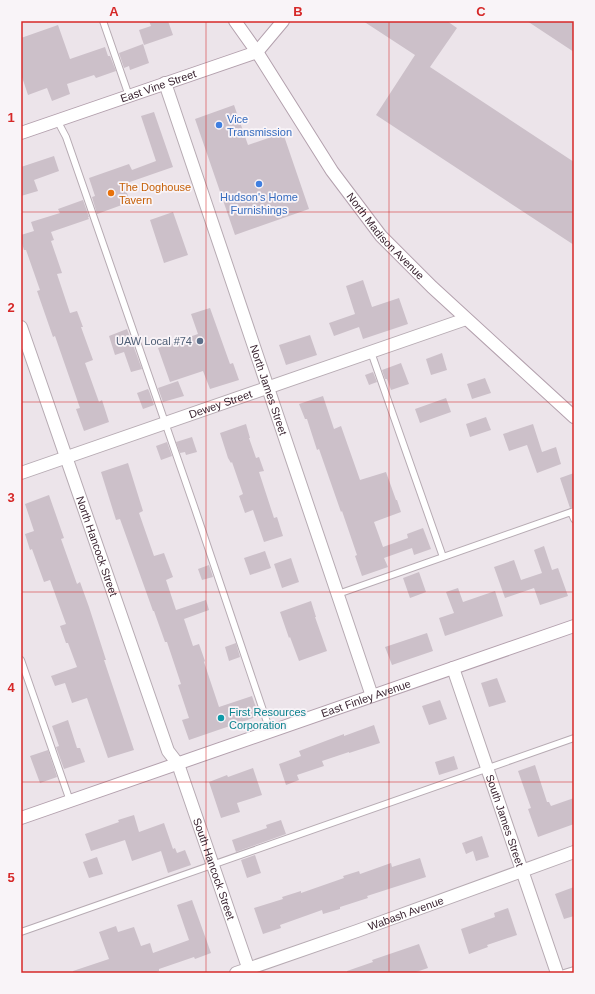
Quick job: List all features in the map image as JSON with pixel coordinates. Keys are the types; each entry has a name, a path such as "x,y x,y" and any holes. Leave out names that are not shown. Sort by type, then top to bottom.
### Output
{"street":[{"name":"North Madison Avenue","path":"235,21 257,52 332,171 381,236 466,319 574,417"},
{"path":"257,52 283,21"},
{"name":"East Vine Street","path":"21,133 257,52"},
{"name":"North James Street","path":"166,83 372,696"},
{"name":"Dewey Street","path":"21,473 466,319"},
{"name":"North Hancock Street","path":"21,327 168,751 178,764"},
{"name":"East Finley Avenue","path":"21,818 574,626"},
{"name":"South James Street","path":"453,668 557,973"},
{"name":"South Hancock Street","path":"178,764 249,971"},
{"name":"Wabash Avenue","path":"236,973 249,971 302,950 574,852"}],"lane":[{"path":"104,21 129,96"},
{"path":"57,120 66,137 270,731"},
{"path":"371,352 443,557"},
{"path":"338,594 573,511 574,519"},
{"path":"21,660 70,801"},
{"path":"21,932 574,738"},
{"path":"564,973 574,970"}],"building":[{"path":"149,21 168,21 173,35 144,45 139,30 151,26"},
{"path":"363,21 447,21 457,28 430,67 574,162 574,245 376,115 415,55"},
{"path":"527,21 574,21 574,52"},
{"path":"58,25 70,59 105,47 116,71 96,78 94,75 67,84 70,94 52,101 47,88 28,95 21,74 21,38"},
{"path":"143,44 149,63 130,70 129,66 124,68 119,53"},
{"name":"Hudson's Home Furnishings","path":"234,105 248,145 283,133 309,209 235,235 195,119"},
{"path":"154,112 173,167 124,184 130,202 97,214 92,197 95,196 89,178 129,164 132,170 156,161 141,116"},
{"path":"54,156 59,171 34,180 38,191 21,196 21,167"},
{"path":"83,200 89,219 51,232 54,240 51,241 62,273 57,274 70,313 77,311 93,360 85,363 99,402 102,400 109,422 84,431 76,409 80,408 55,336 53,337 37,291 40,290 21,240 21,235 34,231 31,222 60,213 58,209"},
{"path":"173,212 188,255 164,263 150,220"},
{"path":"363,280 372,307 399,298 408,324 363,339 359,327 334,336 329,323 355,314 346,286"},
{"path":"210,308 230,364 233,363 239,380 210,389 203,371 170,382 158,348 198,334 191,314"},
{"path":"127,329 142,369 131,372 124,352 115,355 109,336"},
{"path":"310,335 317,355 286,365 279,345"},
{"path":"442,353 447,370 431,375 426,359"},
{"path":"401,363 409,384 391,390 382,370"},
{"path":"373,372 377,382 369,385 365,375"},
{"path":"485,378 491,393 472,399 467,384"},
{"path":"178,381 184,396 163,402 158,388"},
{"path":"148,389 154,405 143,409 137,393"},
{"path":"323,396 334,429 341,426 360,480 386,472 401,512 374,522 383,547 408,538 407,534 423,528 431,549 414,555 412,548 384,558 388,567 362,576 355,556 357,555 342,511 341,512 319,449 317,450 307,419 305,419 299,404"},
{"path":"446,398 451,412 420,423 415,409"},
{"path":"486,417 491,430 470,437 466,424"},
{"path":"246,424 256,458 259,457 264,471 259,472 274,518 277,517 283,536 264,542 253,510 245,513 239,496 243,494 232,462 231,463 228,458 220,433"},
{"path":"533,424 542,452 556,447 561,464 537,473 527,445 509,451 503,434"},
{"path":"192,437 197,452 186,455 185,452 180,453 176,442"},
{"path":"167,442 172,456 161,460 156,446"},
{"path":"128,463 143,511 139,513 154,556 164,553 173,577 166,580 176,610 206,600 209,610 184,619 193,646 199,644 219,707 252,696 259,716 189,740 182,720 189,718 178,685 181,684 167,642 165,642 153,611 120,519 116,520 101,472"},
{"path":"574,473 574,507 570,508 560,478"},
{"path":"49,495 64,538 61,539 77,584 80,582 89,607 106,660 104,660 134,750 108,758 87,698 72,703 65,683 55,686 51,676 77,667 60,626 66,624 50,580 44,582 32,549 30,550 25,534 34,531 25,504"},
{"path":"544,546 552,570 558,568 568,596 540,605 534,588 505,598 494,567 514,560 521,580 542,573 534,550"},
{"path":"265,551 271,568 250,575 244,558"},
{"path":"291,558 299,582 282,588 274,564"},
{"path":"209,565 213,577 202,580 198,569"},
{"path":"419,572 426,592 410,598 403,578"},
{"path":"458,588 463,602 495,591 503,616 445,636 439,618 454,613 446,592"},
{"path":"311,601 327,651 299,661 280,612"},
{"path":"427,633 433,651 392,665 385,647"},
{"path":"236,643 240,657 229,661 225,647"},
{"path":"497,678 506,702 489,707 481,683"},
{"path":"440,700 447,719 429,725 422,706"},
{"path":"68,720 77,748 80,748 85,762 64,769 56,747 59,746 52,726"},
{"path":"374,725 380,743 322,761 324,766 297,775 299,780 286,785 279,764 301,756 299,751 344,734 344,736"},
{"path":"48,750 57,777 40,783 30,756"},
{"path":"454,756 458,769 439,775 435,762"},
{"path":"535,765 547,802 549,802 551,806 574,798 574,824 538,837 528,809 531,808 518,771"},
{"path":"253,768 262,795 237,803 240,812 221,818 209,782 227,775 228,777"},
{"path":"134,815 139,832 164,823 173,849 175,848 177,853 185,850 191,865 168,873 161,851 132,861 125,840 91,851 85,834"},
{"path":"281,820 286,834 236,852 232,840 267,828 266,825"},
{"path":"482,836 489,857 476,861 473,851 466,854 462,843"},
{"path":"255,855 261,873 247,878 241,860"},
{"path":"97,857 103,874 89,878 83,862"},
{"path":"420,858 426,877 367,896 368,898 340,907 340,909 323,914 322,910 280,925 281,928 263,934 254,908 283,899 282,897 301,891 301,893 344,878 343,876 359,871 360,874 391,863 392,867"},
{"path":"574,887 574,916 564,919 555,894"},
{"path":"192,900 211,953 159,969 159,971 153,973 73,973 73,971 109,959 99,932 116,926 118,932 134,927 141,946 150,943 153,953 189,940 177,905"},
{"path":"508,908 517,935 487,945 488,947 469,954 461,929 495,917 494,913"},
{"path":"419,944 428,968 413,973 347,973 347,971 373,962 372,960"}],"place":[{"name":"Vice Transmission","path":"219,125"},
{"name":"Hudson's Home Furnishings","path":"259,184"},
{"name":"The Doghouse Tavern","path":"111,193"},
{"name":"UAW Local #74","path":"200,341"},
{"name":"First Resources Corporation","path":"221,718"}]}
